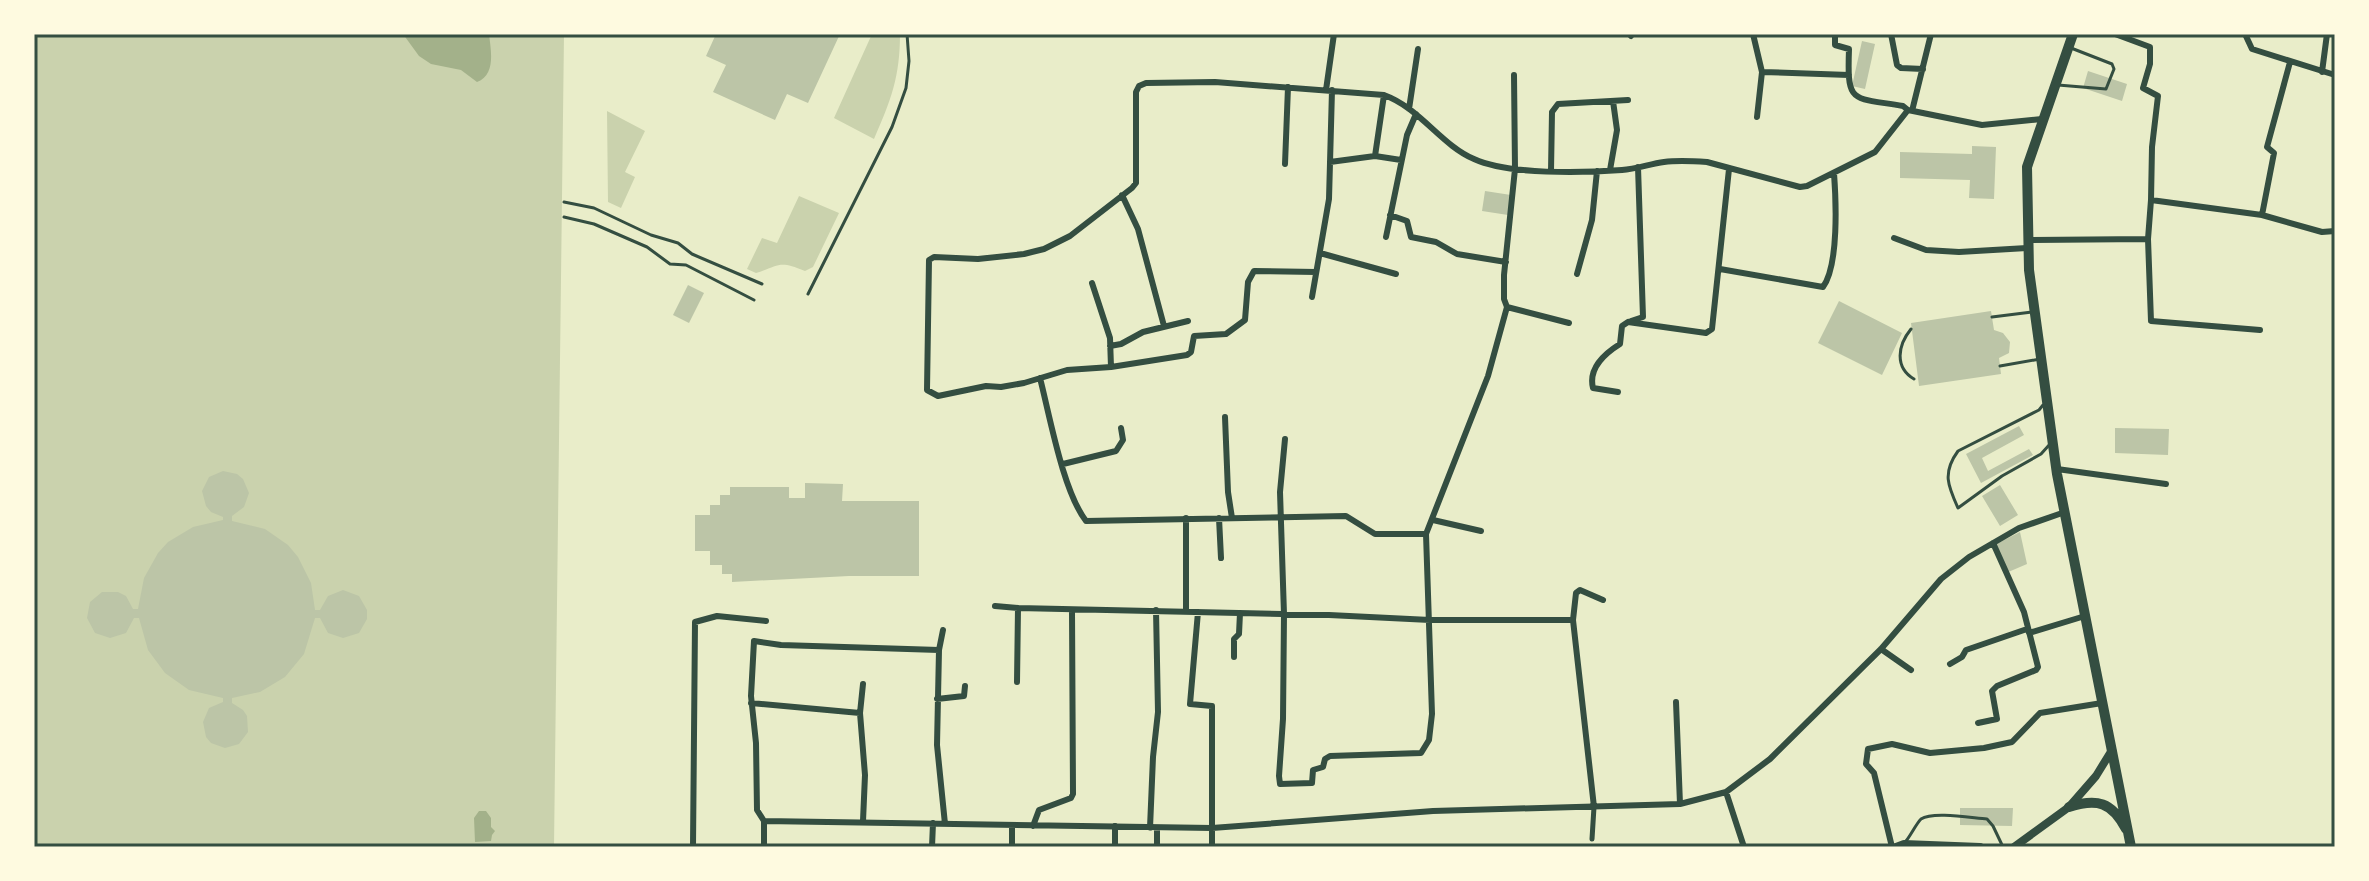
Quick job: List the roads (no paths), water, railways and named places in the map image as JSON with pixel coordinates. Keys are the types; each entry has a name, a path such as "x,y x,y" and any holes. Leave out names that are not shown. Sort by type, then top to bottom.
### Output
{"main road":[{"path":"2073,34 2027,167 2027,244 2033,312 2052,440 2130,843"},
{"path":"2069,807 2086,802 2104,804 2122,821 2130,843"}],"street":[{"path":"1312,297 1329,199 1329,90 1334,34"},
{"path":"1753,34 1762,72 1757,117"},
{"path":"1835,34 1835,45 1849,49 1850,90 1859,98 1982,125 2042,119"},
{"path":"1891,34 1893,57 1897,65 1923,69"},
{"path":"1316,272 1254,271 1248,282 1245,320 1226,334 1194,336 1191,352 1173,358 1067,370 1024,383 986,386 938,396 927,390 928,264 934,257 978,259 1044,249 1070,236 1122,195 1136,183 1136,92 1139,86 1146,83 1247,84 1384,95 1409,109 1477,161 1515,169 1597,171 1692,161 1800,187 1875,152 1910,110 1931,34"},
{"path":"2115,34 2150,47 2150,64 2143,88 2158,96 2152,147 2148,239 2151,321 2260,330"},
{"path":"2245,34 2252,49 2335,75"},
{"path":"2322,72 2327,34"},
{"path":"1409,109 1418,49"},
{"path":"2262,215 2274,153 2267,147 2290,62"},
{"path":"1762,72 1849,75"},
{"path":"1285,439 1280,516 1284,614 1280,784 1312,783 1313,770 1323,767 1325,759 1330,756 1421,753 1429,740 1432,714 1426,534 1488,376 1507,307 1503,290 1515,169 1514,75"},
{"path":"1285,164 1288,87"},
{"path":"1375,156 1384,95"},
{"path":"1551,171 1554,108 1562,103 1628,100"},
{"path":"1610,170 1617,130 1613,101"},
{"path":"1386,237 1407,135 1416,114"},
{"path":"1330,162 1375,156 1401,160"},
{"path":"1618,392 1593,388 1591,382 1597,362 1620,344 1622,326 1643,317 1638,167"},
{"path":"1628,322 1706,333 1712,329 1729,169"},
{"path":"1577,274 1592,220 1597,171"},
{"path":"1720,269 1823,287 1828,279 1835,232 1834,173"},
{"path":"1122,195 1138,229 1164,326"},
{"path":"2151,200 2262,215 2322,232 2335,231"},
{"path":"1390,215 1407,221 1411,237 1436,242 1457,254 1506,262"},
{"path":"1894,238 1926,250 1959,252 2027,244 2148,239"},
{"path":"1320,253 1396,274"},
{"path":"1092,283 1110,346 1111,367"},
{"path":"1507,307 1569,323"},
{"path":"1110,346 1164,326 1188,321"},
{"path":"1040,378 1063,464 1080,513 1086,521 1346,516 1375,534 1426,534"},
{"path":"1225,417 1232,518"},
{"path":"1063,464 1116,451 1123,440 1121,428"},
{"path":"2057,469 2166,484"},
{"path":"764,821 1212,828 1433,811 1680,804 1726,792 1789,741 1881,649 1941,579 2019,528 2065,512"},
{"path":"1186,518 1186,611"},
{"path":"1219,518 1221,558"},
{"path":"1433,520 1481,531"},
{"path":"1978,723 1997,719 1992,691 1997,686 2038,667 2024,612 1993,543"},
{"path":"1592,839 1594,807 1573,620 1576,593 1580,590 1603,600"},
{"path":"995,606 1072,611 1156,610 1430,620 1573,620"},
{"path":"1017,682 1018,608"},
{"path":"1156,610 1158,712 1153,757 1157,847"},
{"path":"1033,826 1039,810 1071,798 1073,794 1072,611"},
{"path":"1198,612 1190,704 1212,706 1212,847"},
{"path":"1234,657 1234,639 1239,634 1240,613"},
{"path":"693,847 695,625 698,620 710,616 766,621"},
{"path":"1950,664 1962,657 1966,650 2085,616"},
{"path":"943,630 939,650 937,745 945,824"},
{"path":"764,847 764,821 757,810 756,743 751,703 754,641 781,645 939,650"},
{"path":"1881,649 1911,670"},
{"path":"863,684 860,713 865,775 863,821"},
{"path":"937,699 960,698 965,686"},
{"path":"1676,702 1680,804"},
{"path":"751,703 860,713"},
{"path":"1980,847 1897,846 1874,773 1866,764 1868,749 1892,744 1930,753 1984,748 2012,742 2040,713 2102,703"},
{"path":"2014,847 2069,807 2096,776 2112,750"},
{"path":"1726,792 1744,847"},
{"path":"932,847 933,823"},
{"path":"1012,825 1012,847"},
{"path":"1115,826 1115,847"}],"lane":[{"path":"808,294 892,127 906,88 909,61 907,34"},
{"path":"2055,84 2106,89 2114,69 2112,64 2068,47"},
{"path":"564,202 594,208 651,235 678,243 692,254 762,284"},
{"path":"564,217 594,224 647,247 670,264 686,265 754,300"},
{"path":"1992,317 2033,312"},
{"path":"1911,329 1900,354 1902,367 1914,379"},
{"path":"2000,366 2040,359"},
{"path":"2045,397 2039,410 1958,451 1951,461 1947,484 1958,508 2002,476 2041,454 2052,440"},
{"path":"1897,846 1921,819 1931,815 1987,819 2003,847"}]}
